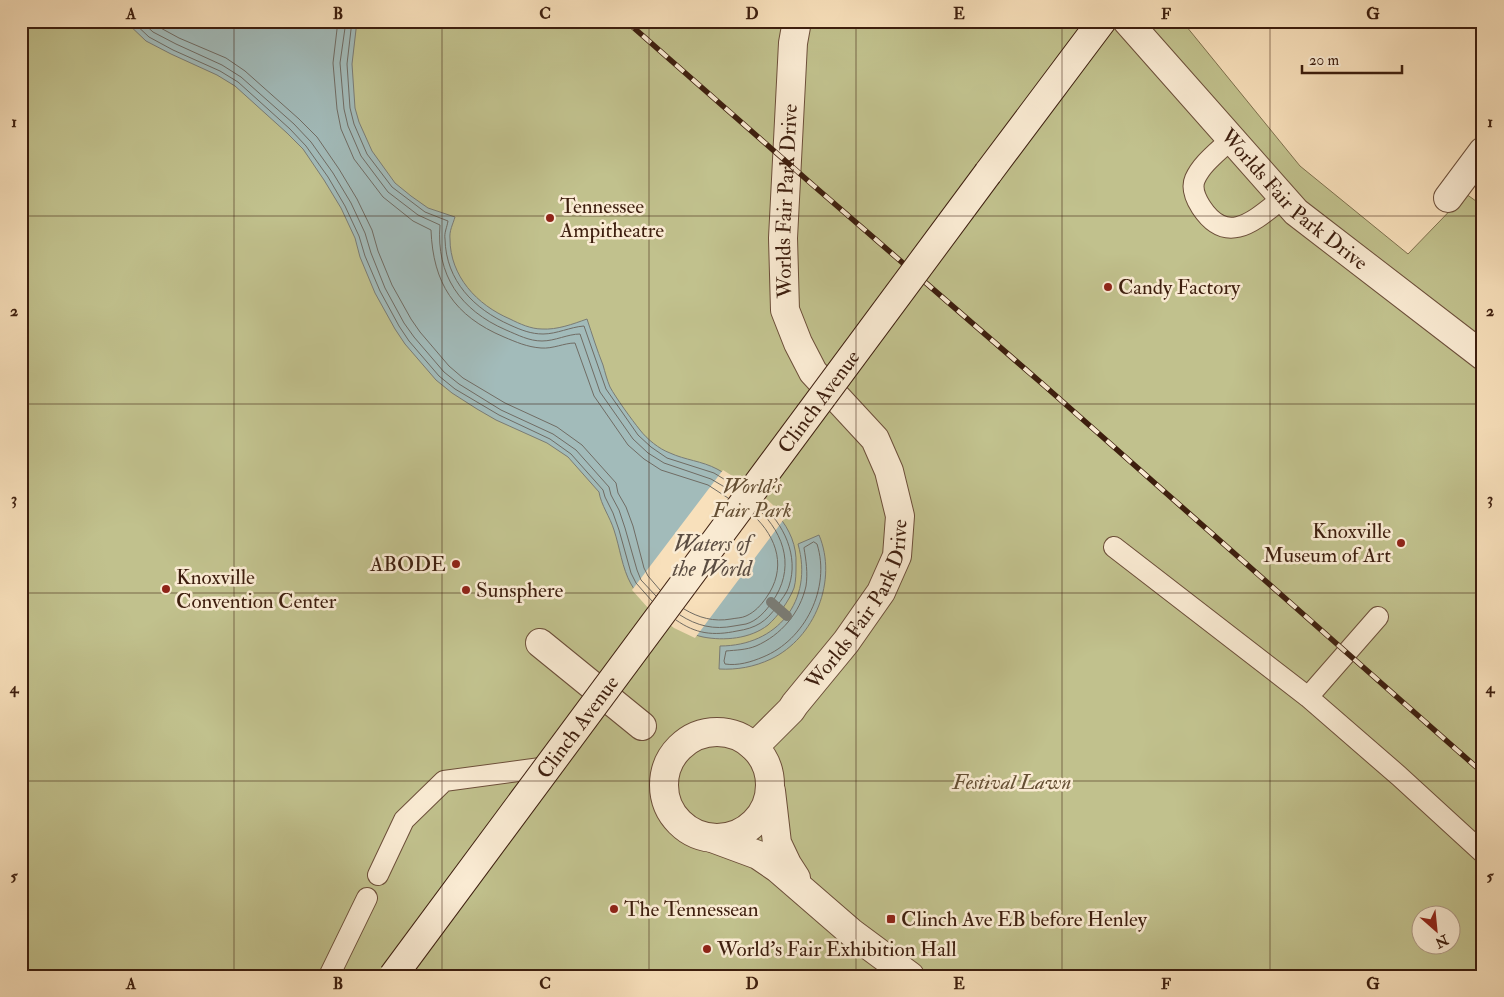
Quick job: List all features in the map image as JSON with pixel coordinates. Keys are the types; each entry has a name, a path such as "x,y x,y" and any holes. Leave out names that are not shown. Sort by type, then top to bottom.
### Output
{"street":[{"name":"Worlds Fair Park Drive","path":"754,747 792,710 846,642 881,592 897,556 900,516 889,471 875,439 814,372 798,343 786,310 784,238 793,43 796,21"},
{"name":"Clinch Avenue","path":"393,976 1102,21"},
{"name":"Worlds Fair Park Drive","path":"1127,21 1296,212 1483,356"},
{"path":"1448,198 1483,151"},
{"path":"540,643 642,726"},
{"path":"805,892 787,864 777,843 768,767 759,751 746,740 730,732 712,731 687,740 669,760 664,777 664,794 670,811 681,824 695,834 712,838 758,855 777,868 852,933 910,976"},
{"path":"712,838 730,836 743,831 759,818 768,802 771,785"}],"lane":[{"path":"1231,139 1203,166 1194,180 1195,198 1207,217 1220,226 1238,228 1253,222 1283,198"},
{"path":"1114,548 1308,697 1399,776 1483,853"},
{"path":"1308,697 1378,617"},
{"path":"378,875 404,820 444,781 548,767"},
{"path":"329,976 367,898"}],"green space":[{"name":"World's Fair Park","path":"21,21 1182,21 1300,166 1408,254 1466,194 1483,206 1483,976 21,976"}],"water":[{"name":"Waters of the World","path":"125,21 357,21 352,64 355,108 359,122 372,151 395,183 428,208 455,217 450,233 451,252 460,277 468,288 487,306 518,323 530,327 553,329 587,319 610,387 646,437 666,451 711,466 722,472 747,488 769,506 786,526 792,538 795,551 795,585 792,593 776,617 761,630 745,636 728,639 703,637 684,630 644,600 636,592 628,578 614,530 599,492 568,457 547,443 496,420 452,393 436,380 405,344 375,293 360,257 355,238 341,208 303,149 235,86 217,75 146,41"},
{"path":"819,535 824,552 826,570 824,588 819,606 811,622 800,637 786,649 765,662 732,669 719,669 720,646 740,644 758,638 774,629 786,616 795,601 801,584 802,565 798,544"}],"pier":[{"path":"723,470 761,494 784,519 695,638 674,628 649,609 632,590"}],"waterway":[{"path":"771,602 787,616"}],"railway":[{"path":"626,21 1046,387 1483,773"}],"place":[{"name":"Tennessee Ampitheatre","path":"550,218"},
{"name":"Candy Factory","path":"1108,287"},
{"name":"Knoxville Museum of Art","path":"1401,543"},
{"name":"ABODE","path":"456,564"},
{"name":"Knoxville Convention Center","path":"166,589"},
{"name":"Sunsphere","path":"466,590"},
{"name":"The Tennessean","path":"614,909"},
{"name":"Clinch Ave EB before Henley","path":"891,919"},
{"name":"World’s Fair Exhibition Hall","path":"707,949"}],"park label":[{"name":"Festival Lawn","path":"1012,782"}]}
